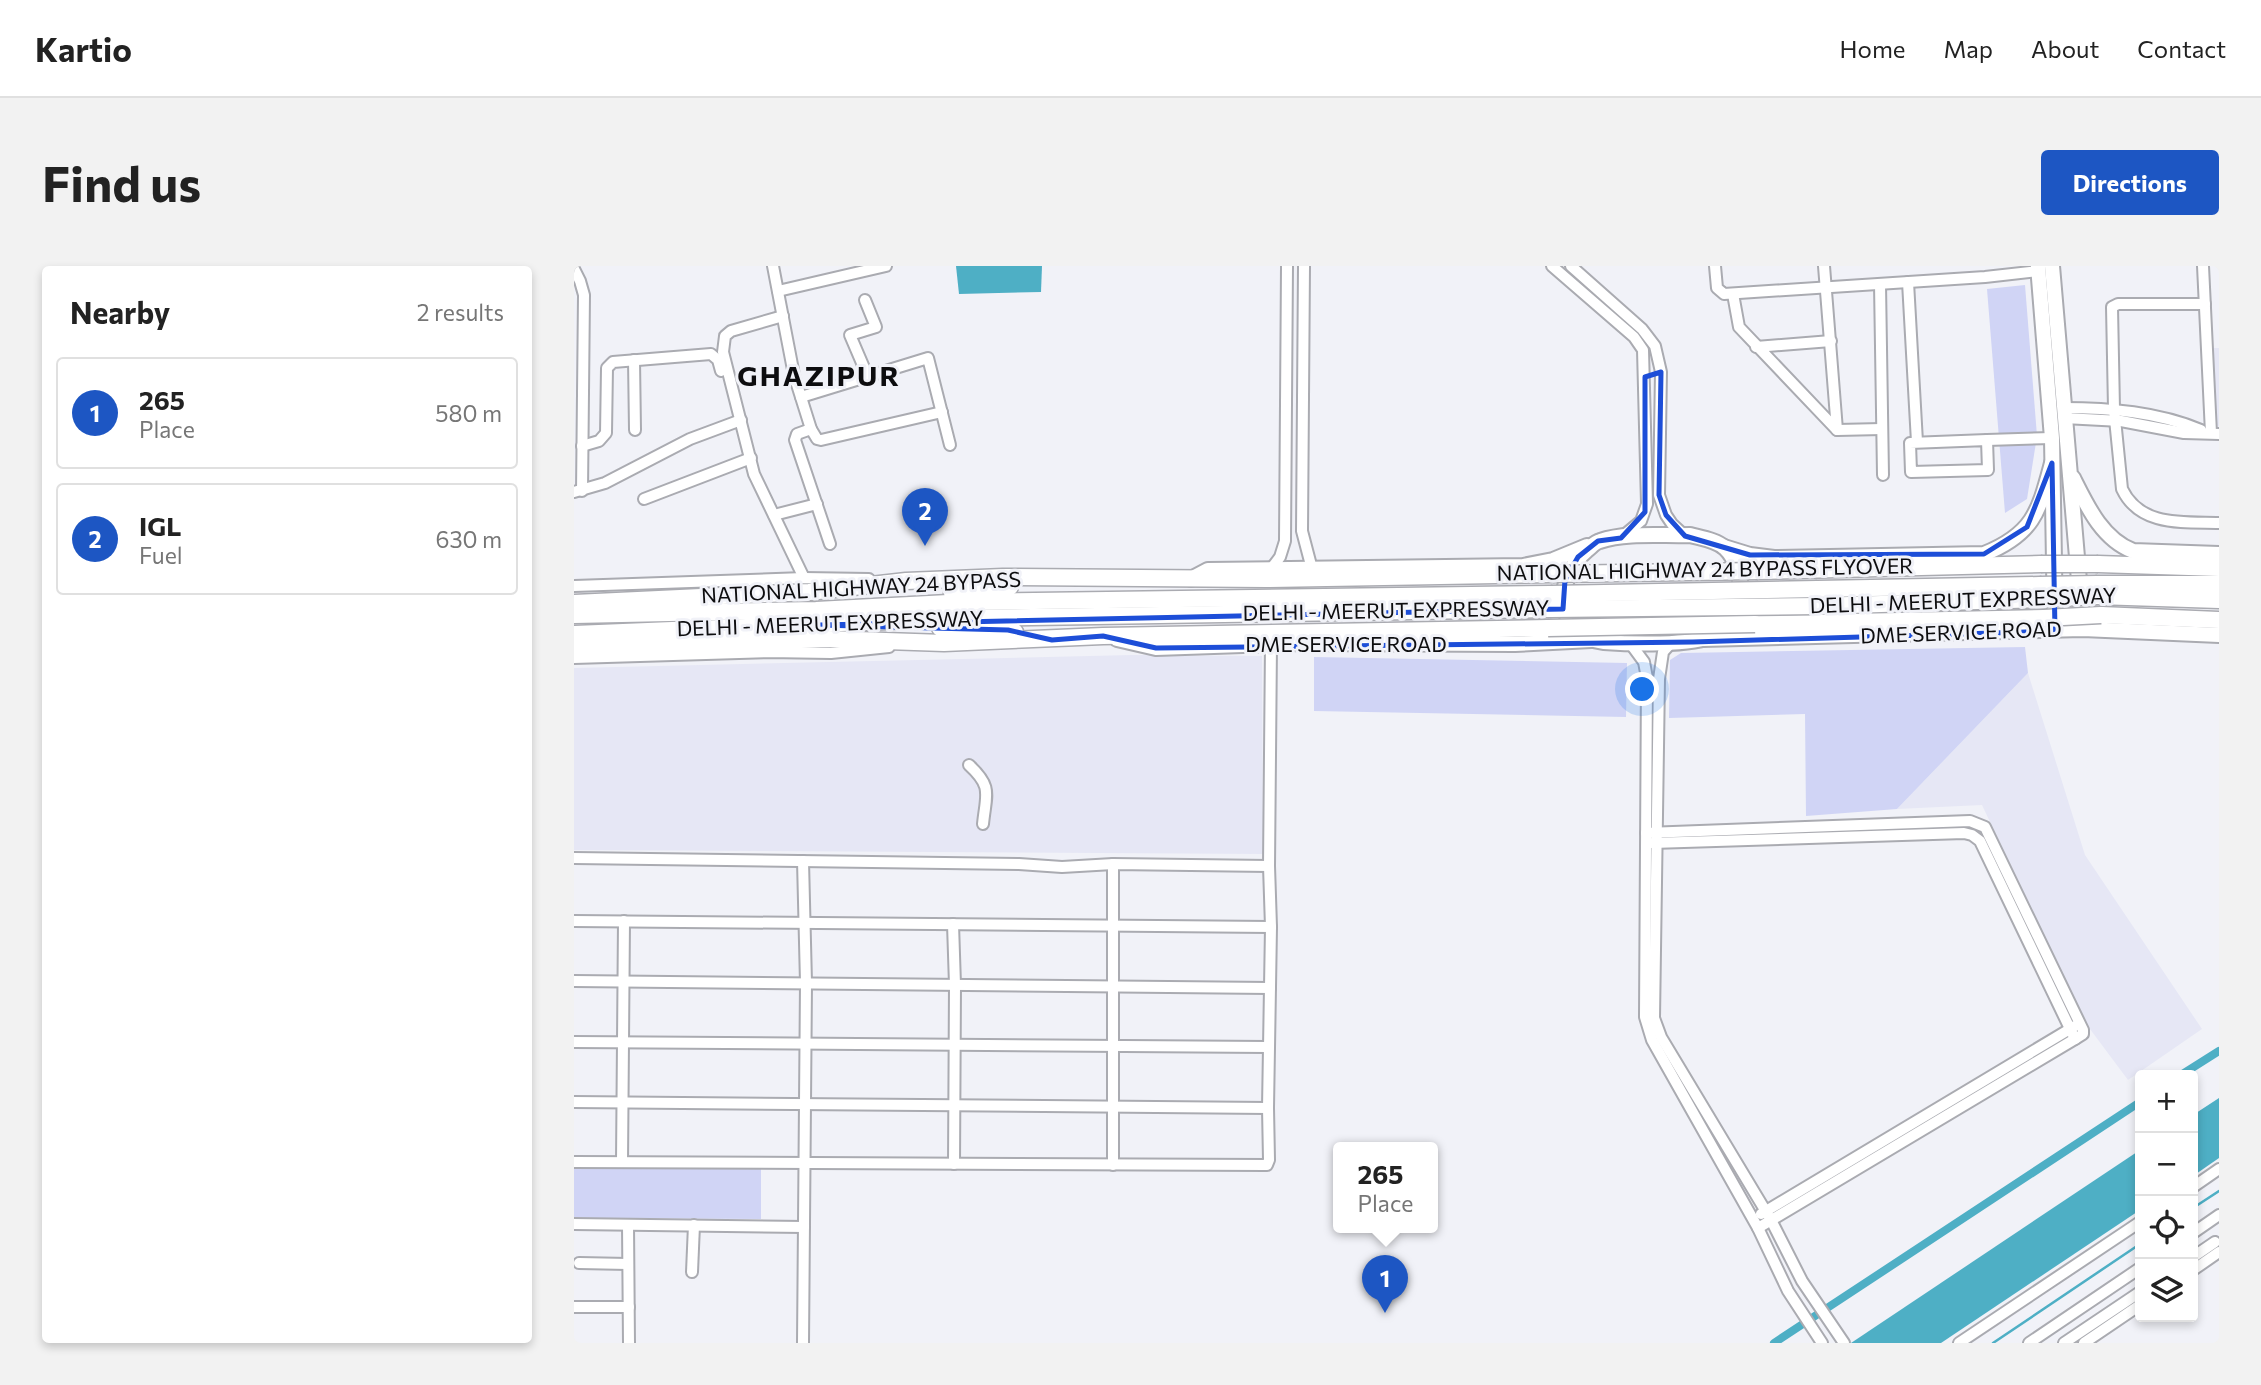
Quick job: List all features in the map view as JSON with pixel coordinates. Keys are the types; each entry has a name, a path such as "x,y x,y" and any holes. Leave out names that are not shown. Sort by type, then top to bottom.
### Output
{"highway":[{"name":"NATIONAL HIGHWAY 24 BYPASS FLYOVER","path":"1191,579 1268,574 1606,575 1991,565 2098,564 2219,568"},
{"name":"NATIONAL HIGHWAY 24 BYPASS","path":"574,603 809,592 906,581 1003,577 1191,579"},
{"path":"817,617 1082,579"},
{"name":"DELHI - MEERUT EXPRESSWAY","path":"574,635 817,617 967,601 1817,606 2219,584"},
{"name":"DELHI - MEERUT EXPRESSWAY","path":"1350,605 1817,589 2041,592"},
{"name":"DELHI - MEERUT EXPRESSWAY","path":"2097,590 2219,600"},
{"name":"DELHI - MEERUT EXPRESSWAY","path":"574,615 817,617"},
{"path":"574,649 827,639 944,642 1052,640 1103,636 2088,615 2219,620"},
{"path":"817,617 1008,630 1052,640"}],"main road":[{"path":"2048,268 2077,545 2083,629"},
{"path":"2048,268 2055,631"},
{"path":"1268,574 1312,569 1523,566 1553,560 1598,541 1685,536 1712,541 1750,555 1774,558 1984,554 2011,542 2027,527 2043,498 2052,463"},
{"path":"2068,467 2090,512 2120,546 2133,551 2219,554"},
{"path":"1598,541 1578,557 1565,580 1564,602 1568,621 1580,634 1591,640 1630,643 1693,642 1717,635 1731,623 1741,596 1738,569 1724,547"},
{"name":"DME SERVICE ROAD","path":"1703,639 2083,629 2219,635"},
{"name":"DME SERVICE ROAD","path":"1103,636 1156,648 1271,644 1515,644 1591,640"}],"street":[{"path":"773,266 801,397 813,436 821,440 942,412"},
{"path":"778,291 886,266"},
{"path":"1268,574 1280,556 1284,541 1287,266"},
{"path":"1304,266 1302,531 1312,569"},
{"path":"1552,266 1634,337 1643,350 1647,504 1640,521 1621,538"},
{"path":"1571,266 1642,329 1655,346 1661,373 1659,495 1666,515 1685,536"},
{"path":"1715,266 1718,291 1724,295 1908,282 1985,272 2048,268"},
{"path":"1824,266 1837,430"},
{"path":"2203,266 2212,433"},
{"path":"574,269 579,290 582,446 578,492 611,481 690,439 741,420"},
{"path":"1908,282 1917,442"},
{"path":"1880,284 1883,475"},
{"path":"1732,295 1738,325 1837,430 1882,429"},
{"path":"865,300 876,327 850,335 868,377"},
{"path":"2205,304 2118,304 2112,307 2114,409 2122,489 2136,510 2152,518 2173,522 2219,523"},
{"path":"783,316 731,331 725,336 723,352 754,474 804,578"},
{"path":"1756,347 1830,341"},
{"path":"582,446 599,441 606,433 607,368 610,364 711,354 715,356 731,411"},
{"path":"801,397 928,358 950,445"},
{"path":"634,360 635,430"},
{"path":"1645,377 1661,373"},
{"path":"2064,413 2114,409 2185,423 2212,433"},
{"path":"2064,413 2184,433 2212,433"},
{"path":"811,429 797,434 795,440 830,544"},
{"path":"1987,440 1989,469 1912,473 1909,444 1917,442 2052,438"},
{"path":"644,499 751,458"},
{"path":"774,515 817,505"},
{"path":"574,586 804,578 906,581"},
{"path":"574,659 768,652 831,653 944,642"},
{"path":"1672,642 1663,652 1659,679 1645,1006 1648,1028 1652,1040 1756,1223 1788,1291 1822,1343"},
{"path":"1630,643 1644,662 1647,678 1654,1018 1661,1037 1768,1216 1802,1281 1844,1342"},
{"path":"574,1162 1267,1165 1271,927 1271,644"},
{"path":"969,765 985,781 987,789 982,824"},
{"path":"1651,838 1970,821 1978,823 1985,827 2075,1030 1756,1223"},
{"path":"574,858 1019,864 1062,867 1113,864 1269,866"},
{"path":"803,861 806,983 803,1343"},
{"path":"1113,864 1113,1165"},
{"path":"574,920 1271,927"},
{"path":"622,1162 624,921"},
{"path":"953,924 954,1164"},
{"path":"574,981 1270,988"},
{"path":"574,1042 1268,1047"},
{"path":"574,1102 1268,1108"},
{"path":"2198,1184 2219,1169"},
{"path":"2198,1230 2219,1215"},
{"path":"574,1224 804,1227"},
{"path":"628,1225 629,1343"},
{"path":"1959,1343 2135,1225"},
{"path":"692,1272 694,1226"},
{"path":"2198,1255 2217,1247"},
{"path":"2198,1265 2217,1247"},
{"path":"579,1263 628,1264"},
{"path":"2029,1343 2135,1271"},
{"path":"2064,1343 2135,1295"},
{"path":"574,1307 629,1307"},
{"path":"2084,1343 2135,1308"}],"highlighted area":[{"path":"1661,372 1659,495 1666,515 1685,536 1750,555 1984,554 2027,527 2052,463 2055,631 1693,642 1156,648 1103,636 1052,640 1008,630 819,625 1563,609 1565,580 1578,557 1598,541 1621,538 1645,512 1645,377"}],"shaded area":[{"path":"2025,285 2037,436 2027,499 2005,513 1987,289"},
{"path":"2209,348 2219,348 2219,427 2214,422"},
{"path":"2025,647 2028,673 1897,809 1806,816 1805,714 1669,718 1670,660 1681,653"},
{"path":"1132,655 1262,656 1263,854 574,850 574,668"},
{"path":"1314,657 1627,663 1626,717 1314,711"},
{"path":"2028,673 2085,855 2202,1029 2143,1070 2135,1070 2135,1075 2128,1080 2084,1021 1982,805 1897,809"},
{"path":"574,1166 761,1167 761,1219 574,1218"}],"water":[{"path":"956,266 1042,266 1041,292 959,294"},
{"path":"2219,1098 2219,1158 2198,1173 2198,1133 2198,1112"},
{"path":"2135,1153 2135,1213 1941,1343 1851,1343"}],"waterway":[{"path":"2189,1070 2219,1051"},
{"path":"1774,1343 2135,1105"},
{"path":"2198,1205 2219,1191"},
{"path":"1993,1343 2135,1247"}],"place":[{"name":"IGL","path":"925,546"},
{"name":"265","path":"1385,1313"}],"district":[{"name":"GHAZIPUR","path":"819,376"}]}
